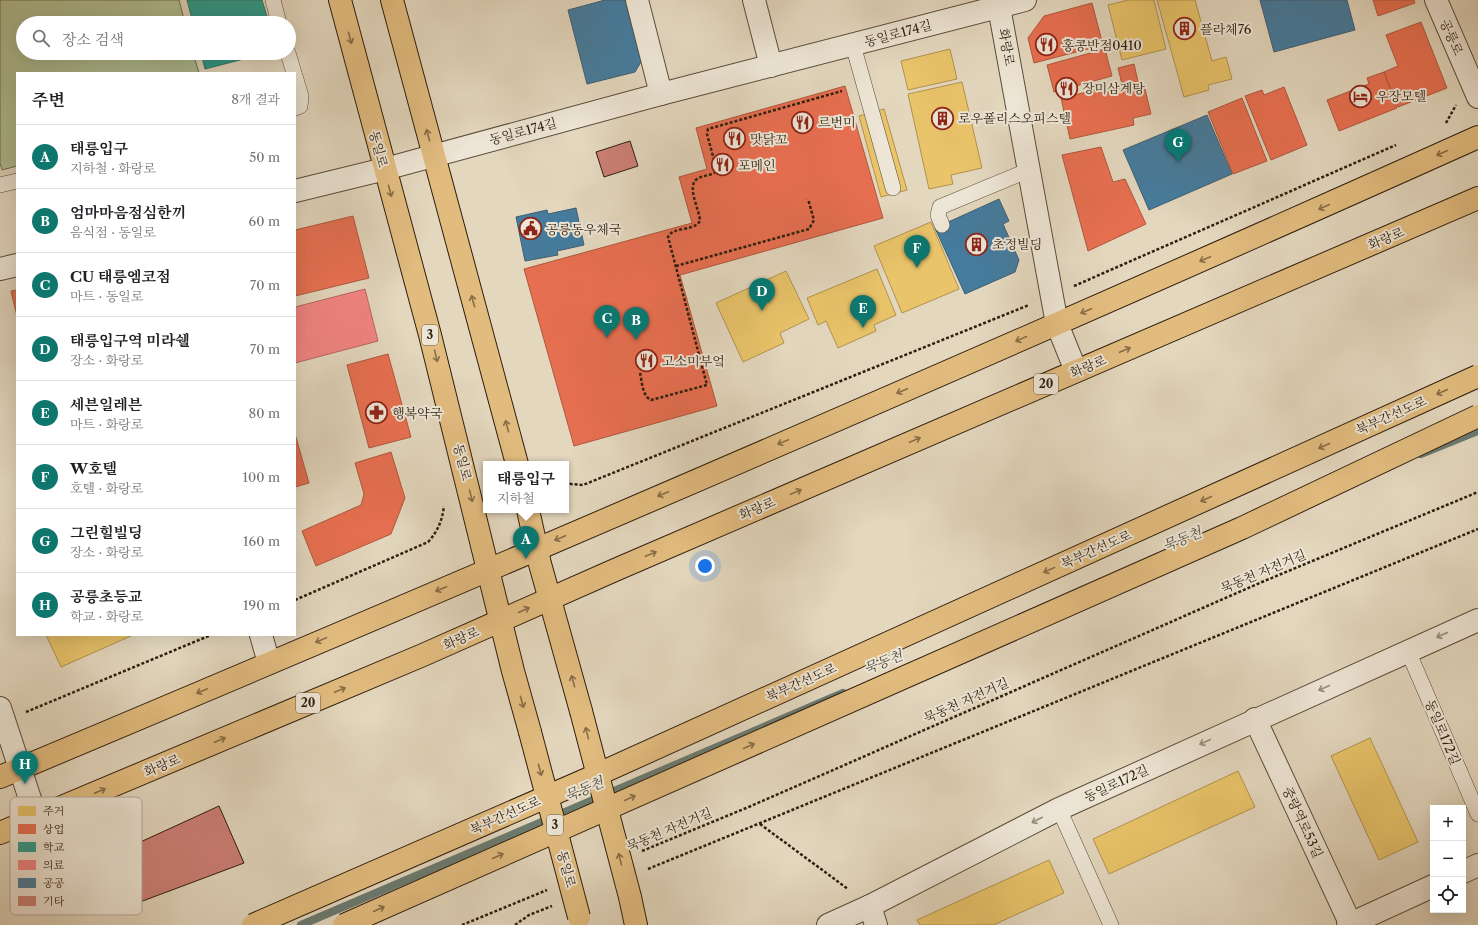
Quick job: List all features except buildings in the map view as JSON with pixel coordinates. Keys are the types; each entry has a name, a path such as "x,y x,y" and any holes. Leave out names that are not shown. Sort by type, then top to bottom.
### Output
{"main road":[{"name":"동일로","path":"340,0 384,169 430,335 501,620 580,921"},
{"path":"392,0 516,461"},
{"path":"10,773 489,569 1057,324 1478,137"},
{"name":"화랑로","path":"84,797 423,655 550,598 1478,198"},
{"name":"북부간선도로","path":"253,925 599,774 1478,376"},
{"path":"344,925 1242,528 1478,416"},
{"path":"529,513 550,598 582,711 636,925"},
{"name":"화랑로","path":"0,833 10,829"}],"street":[{"path":"637,0 661,94"},
{"path":"754,0 771,66"},
{"name":"동일로174길","path":"296,191 384,169 661,94 1025,0"},
{"name":"공릉로","path":"1436,0 1478,97"},
{"name":"화랑로","path":"999,7 1057,324 1076,371"},
{"path":"0,269 16,265"},
{"name":"동일로172길","path":"828,925 873,915 1059,809 1254,719 1478,620"},
{"path":"261,636 269,663"},
{"path":"2,715 10,773 24,797"},
{"name":"중랑역로53길","path":"1254,719 1350,925"},
{"path":"1466,871 1478,865"},
{"path":"1350,925 1430,887"}],"lane":[{"path":"273,0 277,16"},
{"path":"853,45 893,188"},
{"path":"290,60 294,72"},
{"path":"296,80 302,101 300,106 296,108"},
{"path":"942,225 938,215 940,207 1029,170"},
{"path":"0,185 16,181"},
{"name":"동일로172길","path":"1408,650 1478,814"},
{"path":"1059,809 1111,925"}],"path":[{"path":"640,373 647,398 651,400 708,385 668,237 671,233 699,224 700,219 692,190 693,183 697,179 717,171 707,134 708,129 842,91"},
{"path":"1441,126 1448,122 1456,104"},
{"path":"569,482 571,484 584,485 1052,295 1399,144"},
{"path":"676,266 809,228 814,220 808,199"},
{"name":"묵동천 자전거길","path":"637,853 751,806 1262,582 1478,492"},
{"path":"296,600 428,542 435,534 442,521 444,506"},
{"path":"873,915 760,824 1478,529"},
{"path":"2,715 208,636"},
{"path":"462,925 553,888"},
{"path":"515,925 529,915"}],"green space":[{"path":"0,0 179,0 183,16 16,16 16,60 195,60 199,72 16,72 16,166 2,170 0,163"}],"waterway":[{"name":"묵동천","path":"1421,454 1478,431"},
{"name":"묵동천","path":"301,925 843,693"}],"place":[{"name":"플라체76","path":"1184,29"},
{"name":"홍콩반점0410","path":"1046,45"},
{"name":"장미삼계탕","path":"1066,88"},
{"name":"우장모텔","path":"1361,96"},
{"name":"로우폴리스오피스텔","path":"942,118"},
{"name":"르번미","path":"802,122"},
{"name":"맛닭꼬","path":"734,139"},
{"name":"그린힐빌딩","path":"1178,162"},
{"name":"포메인","path":"722,165"},
{"name":"공릉동우체국","path":"531,229"},
{"name":"초정빌딩","path":"977,244"},
{"name":"W호텔","path":"917,268"},
{"name":"태릉입구역 미라쉘","path":"762,311"},
{"name":"세븐일레븐","path":"863,328"},
{"name":"CU 태릉엠코점","path":"607,338"},
{"name":"엄마마음점심한끼","path":"636,340"},
{"name":"고소미부엌","path":"646,361"},
{"name":"행복약국","path":"377,413"},
{"name":"태릉입구","path":"526,559"},
{"name":"공릉초등교","path":"25,784"}]}
